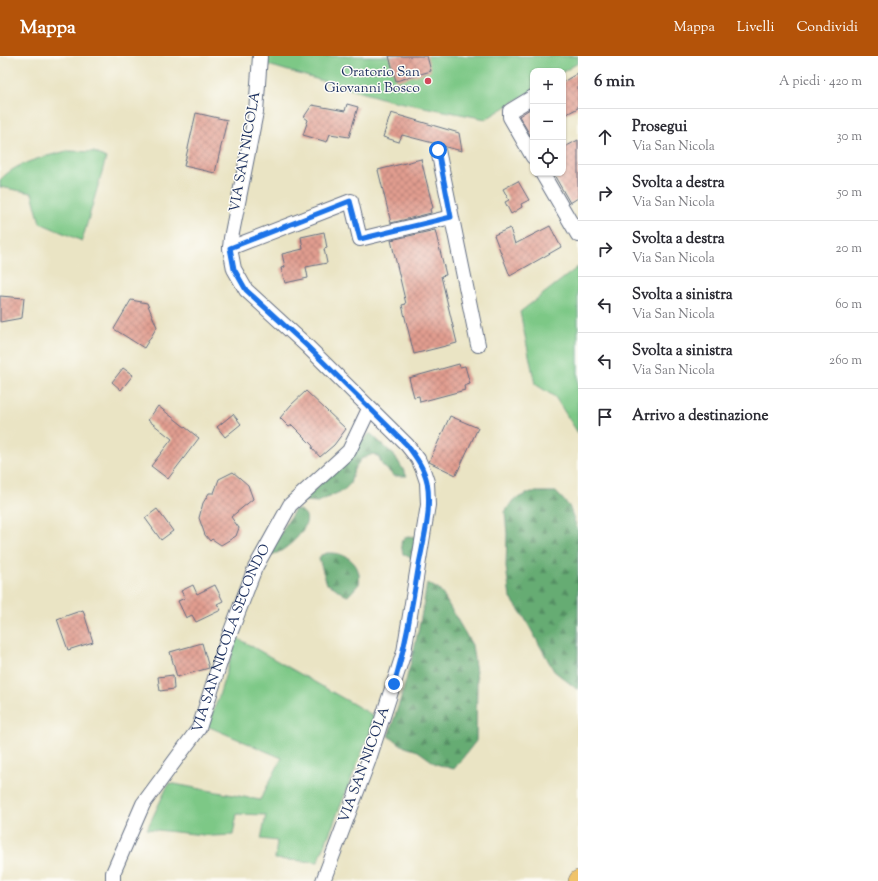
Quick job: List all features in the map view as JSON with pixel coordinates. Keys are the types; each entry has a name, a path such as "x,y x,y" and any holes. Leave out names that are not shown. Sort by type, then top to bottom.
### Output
{"street":[{"name":"VIA SAN NICOLA","path":"260,56 256,112 230,248 234,269 246,290 306,345 407,445 418,459 427,482 426,520 404,652 368,762 323,881"},
{"path":"530,99 510,111 510,117 530,152"},
{"path":"438,150 478,345"},
{"path":"544,176 578,235"},
{"path":"230,248 350,201 360,239 451,217"},
{"name":"VIA SAN NICOLA SECONDO","path":"113,881 113,873 143,804 199,728 226,644 255,568 290,505 349,451 369,409"}],"green space":[{"name":"Oratorio San Giovanni Bosco","path":"268,56 578,56 578,63 566,70 566,68 530,68 530,92 486,119 388,100 268,65"},
{"path":"67,151 94,152 106,158 82,241 40,223 32,193 0,187 0,180 22,164"},
{"path":"578,267 578,433 555,397 535,384 520,312"},
{"path":"370,433 395,456 407,476 394,476 382,465 379,457 373,454 361,459 354,469 350,484 344,490 318,502 303,501"},
{"path":"531,492 556,492 569,506 578,530 578,690 554,671 524,617 510,597 506,567 507,534 505,512 513,500"},
{"path":"295,509 303,512 306,518 306,524 302,531 283,550 268,555"},
{"path":"407,536 418,537 415,560 403,554 401,544 402,540"},
{"path":"334,553 347,557 352,561 358,571 359,584 348,596 327,584 319,559 321,555"},
{"path":"427,583 438,589 443,595 472,645 477,680 476,741 454,769 436,764 418,751 405,747 388,736 401,699 411,661"},
{"path":"237,638 376,717 318,862 275,859 277,841 261,839 266,815 237,814 233,835 213,836 147,829 169,783 260,800 282,758 207,726 218,699"}],"building":[{"path":"389,56 427,56 431,71 396,81"},
{"path":"578,73 578,108 566,114 566,104 566,80"},
{"path":"347,104 358,107 349,137 330,134 327,142 303,135 308,120 304,117 312,105 345,111"},
{"path":"530,109 530,135 519,116"},
{"path":"196,113 227,120 215,173 184,166"},
{"path":"391,113 459,133 462,151 446,147 440,142 433,143 402,135 399,142 383,137"},
{"path":"578,140 578,198 570,203 555,176 566,176 566,146"},
{"path":"421,159 433,208 430,209 431,213 391,223 378,170"},
{"path":"518,181 529,200 521,204 522,207 511,214 505,202 509,200 503,189"},
{"path":"550,226 561,247 510,276 494,235 510,228 515,244"},
{"path":"435,230 446,275 441,276 457,343 414,354 402,305 406,304 391,240"},
{"path":"324,232 327,248 324,249 327,263 306,267 308,278 285,283 281,268 285,267 282,254 303,249 301,237"},
{"path":"0,296 24,298 22,318 0,322"},
{"path":"131,300 147,303 157,327 144,348 114,329"},
{"path":"459,364 460,367 465,366 470,384 464,386 465,390 420,402 419,396 414,397 409,378"},
{"path":"123,368 133,375 121,390 112,382"},
{"path":"306,391 346,429 334,445 320,457 312,448 313,446 292,425 289,427 280,418"},
{"path":"158,406 199,438 168,479 151,466 172,439 148,420"},
{"path":"233,414 241,424 225,437 217,427"},
{"path":"450,416 478,428 456,475 429,462"},
{"path":"233,472 248,485 253,499 231,517 239,528 236,536 221,545 212,539 210,541 205,535 199,518 203,503 209,493 214,493 219,479"},
{"path":"157,509 173,531 161,540 145,518"},
{"path":"193,585 197,594 215,585 223,601 217,604 221,610 196,622 192,615 186,618 178,601 185,598 181,591"},
{"path":"83,610 93,642 68,650 57,619"},
{"path":"202,643 209,668 177,677 170,652"},
{"path":"173,675 174,689 160,691 158,677"}],"place":[{"name":"Oratorio San Giovanni Bosco","path":"428,81"}],"route":[{"path":"394,684 404,652 424,538 428,493 427,482 423,470 418,459 407,445 306,345 246,290 238,279 234,269 231,260 230,248 350,201 360,239 451,217 438,150"}]}
